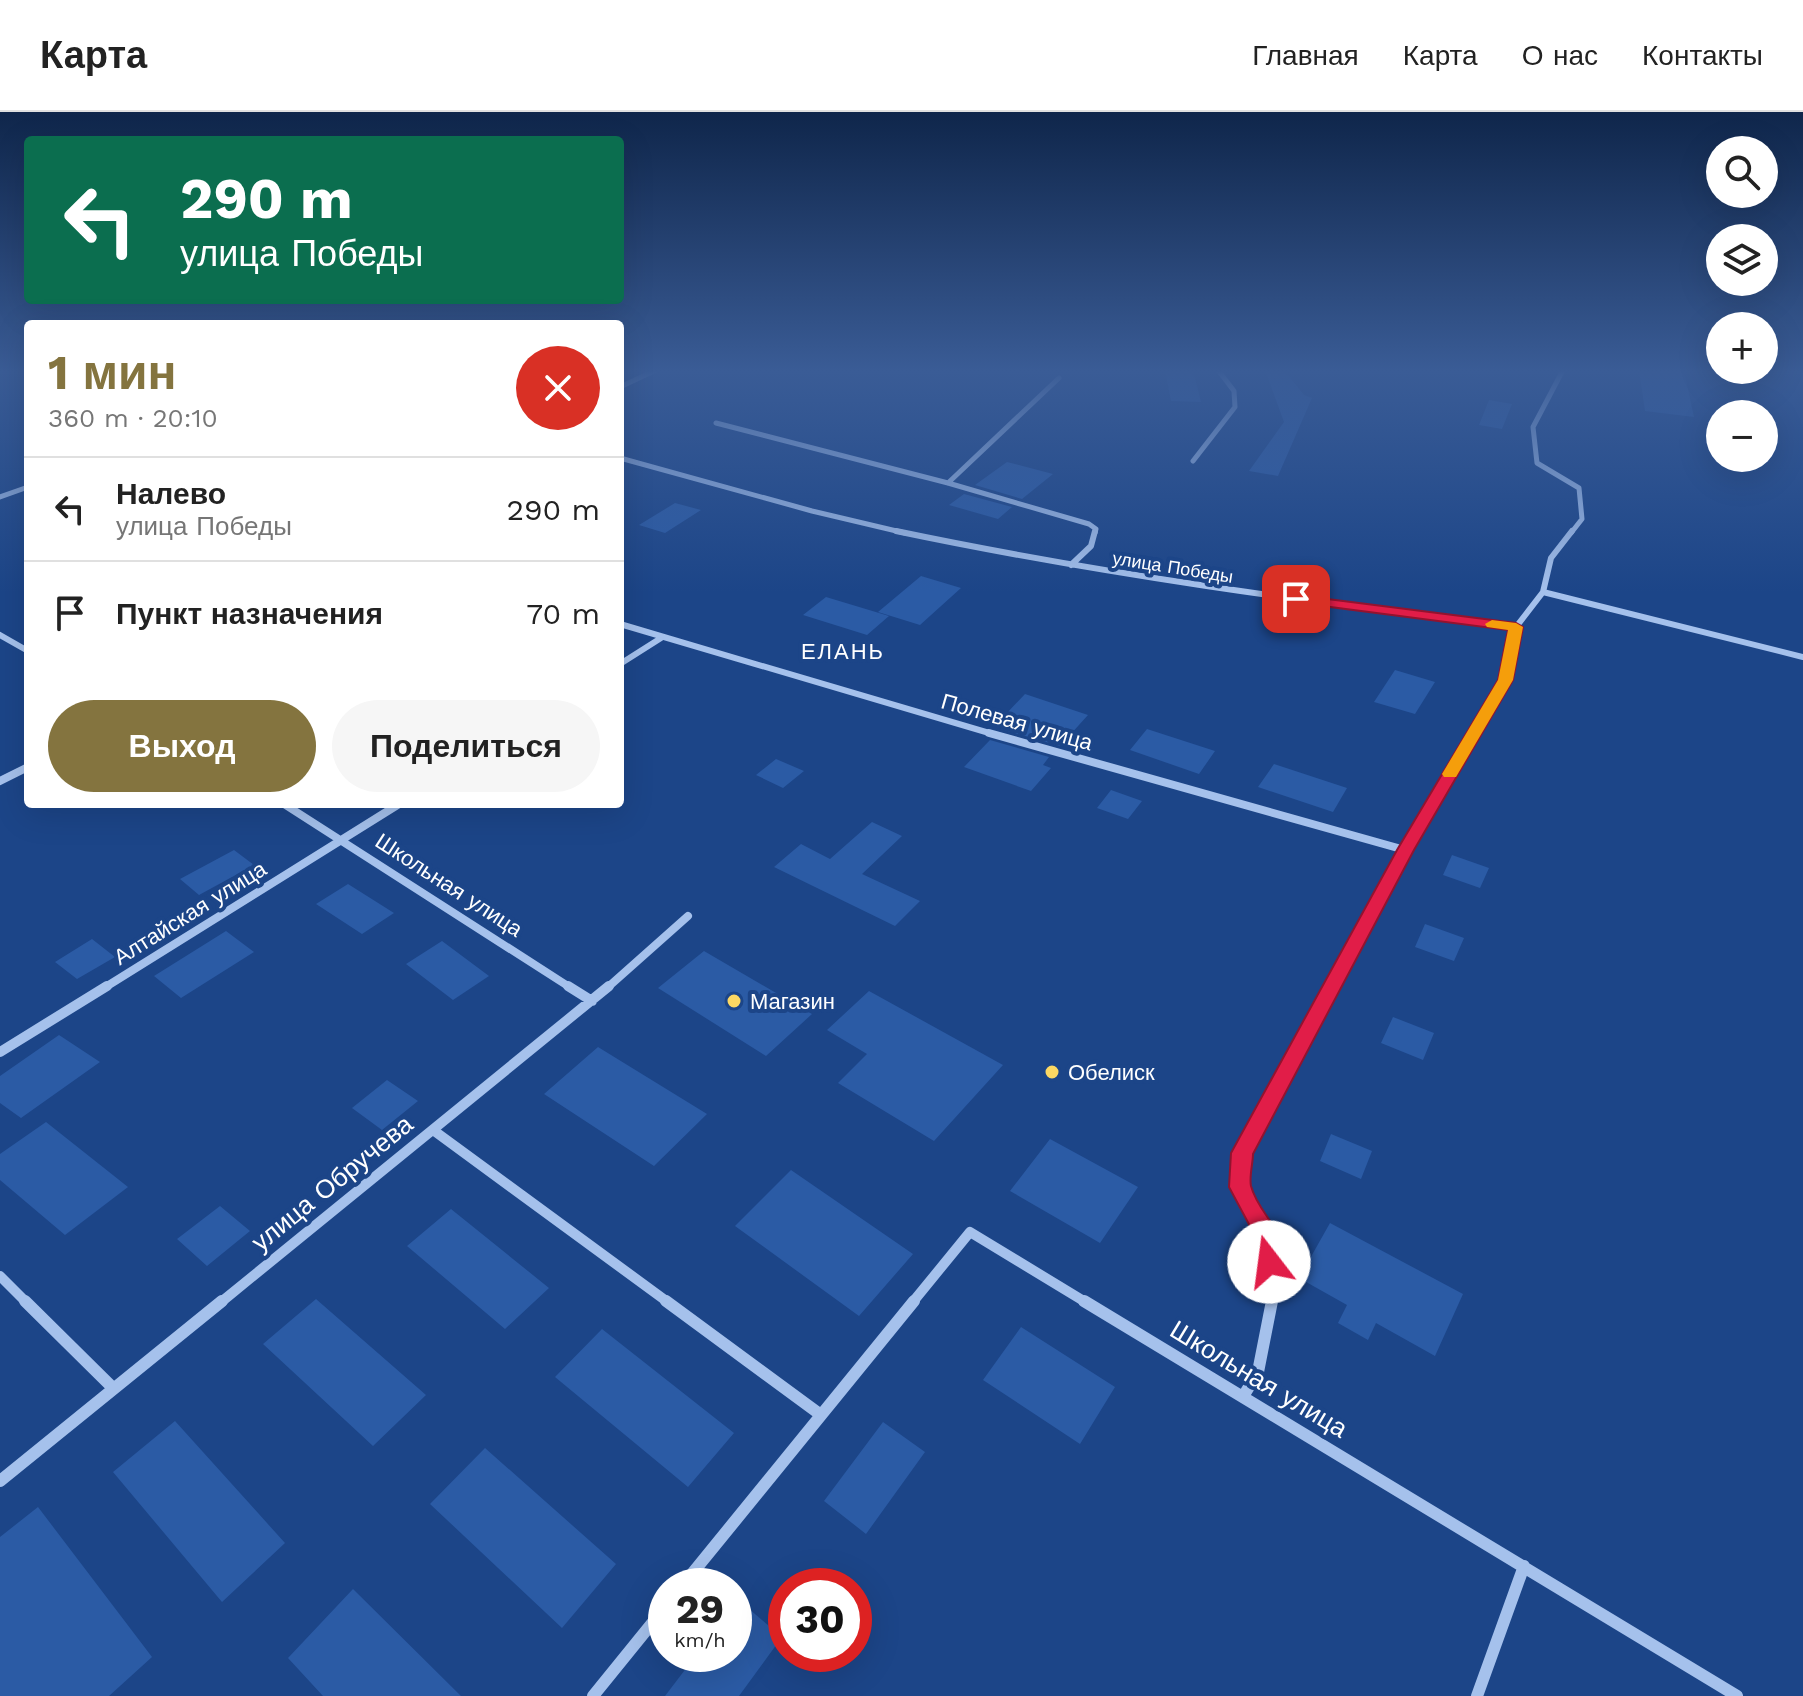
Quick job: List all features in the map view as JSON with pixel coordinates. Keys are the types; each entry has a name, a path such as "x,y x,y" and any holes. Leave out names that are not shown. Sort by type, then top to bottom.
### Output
{"street":[{"path":"797,444 948,483 1094,526 1096,535 1091,546 1071,565"},
{"path":"948,483 989,444"},
{"path":"1193,461 1206,444"},
{"path":"1244,1395 1258,1372 1272,1299 1271,1242 1240,1187 1242,1153 1405,850 1506,680 1516,627 1543,592 1551,558 1582,519 1579,488 1537,463 1535,444"},
{"name":"улица Победы","path":"624,459 873,526 1071,565 1218,589 1516,627"},
{"path":"0,497 24,490"},
{"path":"1543,592 1803,657"},
{"name":"Полевая улица","path":"624,625 1405,850"},
{"path":"0,635 24,649"},
{"path":"624,661 661,638"},
{"path":"0,781 24,769"},
{"name":"Школьная улица","path":"290,808 592,1001"},
{"name":"Алтайская улица","path":"0,1052 393,808"},
{"name":"улица Обручева","path":"0,1481 592,1001 688,916"},
{"path":"433,1130 821,1415 697,1568"},
{"name":"Школьная улица","path":"821,1415 970,1232 1737,1696"},
{"path":"0,1276 113,1388"},
{"path":"1477,1696 1524,1566"},
{"path":"593,1696 648,1628"}],"building":[{"path":"1268,444 1292,444 1278,476 1249,471"},
{"path":"1007,462 1053,474 1022,499 975,485"},
{"path":"964,494 1012,507 998,519 949,505"},
{"path":"675,503 701,510 665,533 639,525"},
{"path":"921,576 961,588 920,625 878,612"},
{"path":"826,597 889,616 867,635 803,615"},
{"path":"1395,670 1435,682 1415,714 1374,702"},
{"path":"1025,694 1088,715 1060,746 1001,729 1013,716 1006,714"},
{"path":"1147,729 1215,751 1199,774 1130,750"},
{"path":"990,740 1049,757 1043,765 1051,768 1031,791 964,767"},
{"path":"776,759 804,771 783,788 756,775"},
{"path":"1274,764 1347,788 1333,812 1258,787"},
{"path":"1111,790 1142,801 1128,819 1097,808"},
{"path":"872,822 902,836 862,874 920,901 895,926 774,867 801,844 830,859"},
{"path":"234,850 254,865 199,895 180,879"},
{"path":"1452,855 1489,868 1480,888 1443,875"},
{"path":"348,884 394,913 362,934 316,904"},
{"path":"1425,924 1464,938 1454,961 1415,947"},
{"path":"226,931 254,952 181,998 154,976"},
{"path":"92,939 115,957 77,979 55,962"},
{"path":"442,941 489,976 453,1000 406,964"},
{"name":"Магазин","path":"704,951 812,1014 766,1056 658,988"},
{"path":"869,991 1003,1065 934,1141 838,1083 867,1054 827,1030"},
{"path":"1393,1017 1434,1033 1423,1060 1381,1043"},
{"path":"59,1035 100,1062 21,1118 0,1103 0,1076"},
{"path":"598,1047 707,1114 654,1166 544,1094"},
{"path":"387,1080 418,1101 382,1130 352,1108"},
{"path":"46,1122 128,1187 65,1235 0,1180 0,1154"},
{"path":"1331,1134 1372,1151 1361,1179 1320,1161"},
{"path":"1050,1139 1138,1187 1100,1243 1010,1191"},
{"path":"791,1170 913,1254 859,1316 735,1226"},
{"path":"220,1206 250,1231 207,1266 177,1239"},
{"path":"451,1209 549,1288 505,1329 407,1246"},
{"path":"1330,1223 1463,1294 1435,1356 1376,1323 1368,1340 1338,1323 1347,1305 1299,1278"},
{"path":"316,1299 426,1395 373,1446 263,1344"},
{"path":"1021,1327 1115,1387 1080,1444 983,1380"},
{"path":"602,1329 734,1433 688,1487 555,1377"},
{"path":"175,1421 285,1543 222,1602 113,1472"},
{"path":"883,1422 925,1452 866,1534 824,1501"},
{"path":"485,1448 616,1564 562,1628 430,1504"},
{"path":"38,1507 152,1657 109,1696 0,1696 0,1537"},
{"path":"353,1589 461,1696 323,1696 288,1658"},
{"path":"752,1611 768,1625 768,1656 739,1696 665,1696 683,1672 752,1672"}],"slow traffic":[{"path":"1450,774 1506,680 1516,627 1492,624"}],"place":[{"name":"Магазин","path":"734,1001"},
{"name":"Обелиск","path":"1052,1072"}],"district":[{"name":"ЕЛАНЬ","path":"843,651"}],"route":[{"path":"1269,1262 1271,1242 1240,1187 1242,1153 1405,850 1506,680 1516,627 1296,599"}]}
